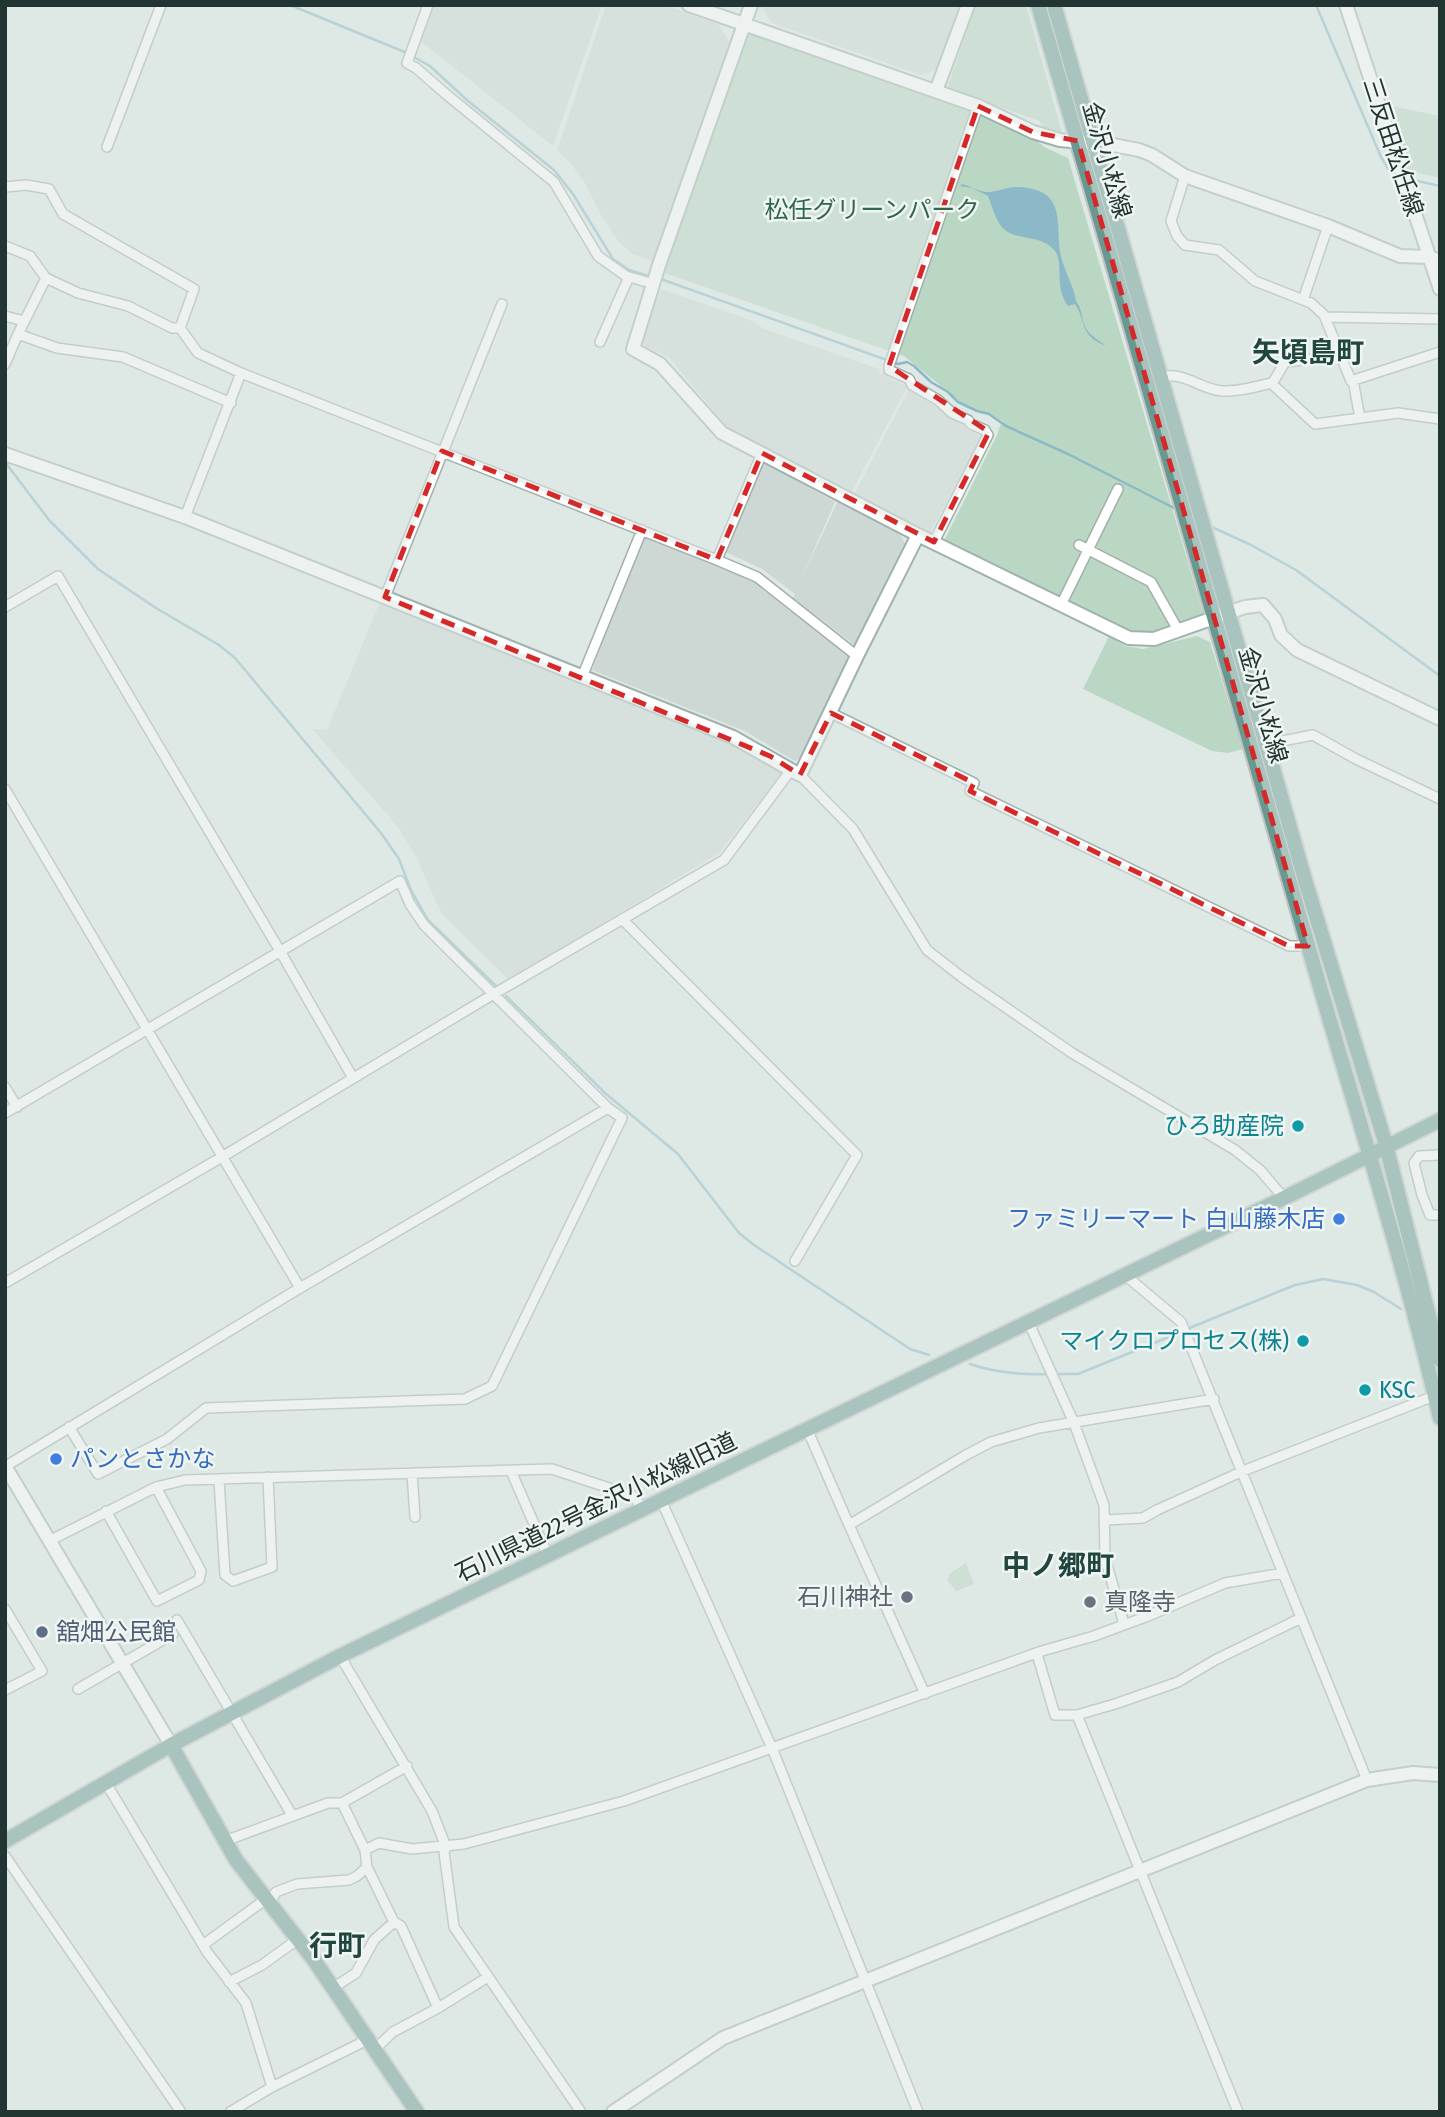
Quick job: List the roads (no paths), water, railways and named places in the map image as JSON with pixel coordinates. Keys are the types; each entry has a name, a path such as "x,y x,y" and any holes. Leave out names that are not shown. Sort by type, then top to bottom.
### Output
{"main road":[{"name":"金沢小松線","path":"1038,5 1127,258 1308,946 1370,1154 1437,1395 1440,1418"},
{"name":"金沢小松線","path":"1054,5 1086,143 1221,616 1267,744 1305,880 1386,1145 1440,1360"},
{"name":"石川県道22号金沢小松線旧道","path":"5,1842 172,1745 340,1656 1440,1120"},
{"path":"172,1745 236,1860 298,1939 417,2112"}],"street":[{"path":"107,148 161,5"},
{"path":"428,5 407,63 554,182 598,256 629,277 655,279"},
{"path":"689,5 978,106 1033,132 1060,140 1139,150 1185,176 1328,226 1400,256 1434,259"},
{"path":"751,5 633,349 660,364 722,433 918,535 1129,638 1154,639 1245,607 1263,605 1275,619 1281,635 1297,650 1440,719"},
{"path":"936,91 968,5"},
{"name":"三反田松任線","path":"1346,5 1406,187 1434,259 1440,289"},
{"path":"934,542 988,435 985,430 971,424 923,392 909,379 889,370 889,365 978,106"},
{"path":"1185,176 1171,221 1177,236 1185,245 1219,250 1255,281 1311,303 1325,317 1351,381 1353,380 1360,418"},
{"path":"5,187 26,185 49,190 63,214 194,289 180,328"},
{"path":"1303,300 1328,226"},
{"path":"5,246 30,256 46,278 78,293 128,306 172,328 180,328"},
{"path":"600,342 629,277"},
{"path":"5,364 46,278"},
{"path":"385,597 502,304"},
{"path":"5,316 24,321"},
{"path":"1325,317 1440,319"},
{"path":"180,328 198,353 241,373 757,577 857,656"},
{"path":"18,334 57,348 123,357 231,403"},
{"path":"1353,380 1440,352"},
{"path":"1159,377 1173,374 1220,391 1248,389 1272,384 1285,362 1341,356"},
{"path":"185,517 241,373"},
{"path":"1272,384 1315,424 1398,413 1440,419"},
{"path":"717,560 762,453"},
{"path":"5,454 185,517 385,597 733,737 796,772 853,829 927,950 1072,1053 1235,1150 1260,1170 1284,1198"},
{"path":"1061,605 1118,489"},
{"path":"582,677 642,530"},
{"path":"5,1283 724,860 796,772 831,713 918,535"},
{"path":"1079,545 1151,582 1178,630"},
{"path":"5,607 58,576 353,1078"},
{"path":"831,713 974,783 970,791 1289,946 1308,946"},
{"path":"1267,744 1313,736 1440,799"},
{"path":"5,789 300,1288"},
{"path":"5,1113 400,881 410,904 424,925 492,995 608,1108 622,1118 492,1386 465,1399 206,1408 167,1439 98,1474 69,1427"},
{"path":"622,919 858,1155 795,1261"},
{"path":"5,1087 17,1107"},
{"path":"172,1745 51,1541 11,1488 5,1466 300,1288 608,1108"},
{"path":"1440,1155 1419,1156 1414,1163 1430,1214 1440,1215"},
{"path":"1125,1275 1181,1322 1367,1780"},
{"path":"1028,1321 1074,1423 1104,1505 1105,1558 1124,1624"},
{"path":"1106,1520 1143,1518 1243,1471 1437,1395"},
{"path":"849,1525 991,1442 1039,1428 1214,1399"},
{"path":"807,1429 925,1694"},
{"path":"51,1541 156,1487 185,1480 552,1469 633,1496 643,1509"},
{"path":"512,1471 548,1556"},
{"path":"412,1473 415,1517"},
{"path":"219,1480 225,1575 233,1581 272,1567 268,1477"},
{"path":"106,1511 156,1601 199,1580 201,1571 156,1487"},
{"path":"661,1500 772,1748 918,2112"},
{"path":"365,1850 379,1843 412,1849 446,1847 624,1801 1124,1624 1225,1583 1283,1573"},
{"path":"5,1609 42,1671 5,1690"},
{"path":"1037,1654 1055,1715 1077,1715 1178,1682 1215,1660 1301,1618"},
{"path":"177,1620 292,1815"},
{"path":"78,1689 173,1634"},
{"path":"340,1656 432,1811 446,1847 444,1852 454,1927 581,2112"},
{"path":"1077,1715 1238,2112"},
{"path":"225,1841 328,1803 342,1803 407,1766"},
{"path":"614,2112 723,2038 1367,1780 1413,1773 1440,1775"},
{"path":"106,1783 203,1945 246,2003 272,2087"},
{"path":"342,1803 365,1850 367,1867 394,1922 401,1926 438,2008"},
{"path":"5,1856 181,2112"},
{"path":"203,1945 268,1901 276,1892 297,1884 349,1880 367,1867"},
{"path":"333,1988 356,1973 374,1940 394,1922"},
{"path":"229,1982 262,1965 298,1939"},
{"path":"230,2112 272,2087 372,2044 488,1977"}],"water":[{"path":"962,184 984,192 1019,187 1046,195 1057,213 1062,260 1085,327 1106,346 1087,333 1075,304 1068,306 1061,290 1059,261 1054,250 1041,241 1006,231 997,219 988,196 972,188 960,186"}],"waterway":[{"path":"290,5 407,53"},
{"path":"1316,5 1381,157 1389,170 1397,175"},
{"path":"412,56 430,66 468,101 554,170 573,194 613,259 629,270 652,277"},
{"path":"1409,179 1440,186"},
{"path":"658,278 898,364 907,362 958,402 989,414 1006,426 1174,508"},
{"path":"5,462 49,520 98,569 156,608 219,645 235,658 381,833 399,859 411,890 428,920 496,986"},
{"path":"1212,527 1296,570 1440,676"},
{"path":"506,996 605,1093 678,1154 739,1233 910,1349 929,1355"},
{"path":"1187,1329 1295,1285 1323,1279 1357,1285 1401,1309"},
{"path":"1056,1374 1078,1374 1181,1332"},
{"path":"970,1364 1010,1373 1050,1374"}],"place":[{"name":"ひろ助産院","path":"1298,1126"},
{"name":"ファミリーマート 白山藤木店","path":"1339,1219"},
{"name":"マイクロプロセス(株)","path":"1303,1341"},
{"name":"KSC","path":"1365,1390"},
{"name":"パンとさかな","path":"56,1459"},
{"name":"石川神社","path":"907,1597"},
{"name":"真隆寺","path":"1090,1602"},
{"name":"舘畑公民館","path":"42,1632"}],"district":[{"name":"矢頃島町","path":"1308,352"},
{"name":"中ノ郷町","path":"1058,1565"},
{"name":"行町","path":"337,1945"}],"park label":[{"name":"松任グリーンパーク","path":"872,210"}]}
